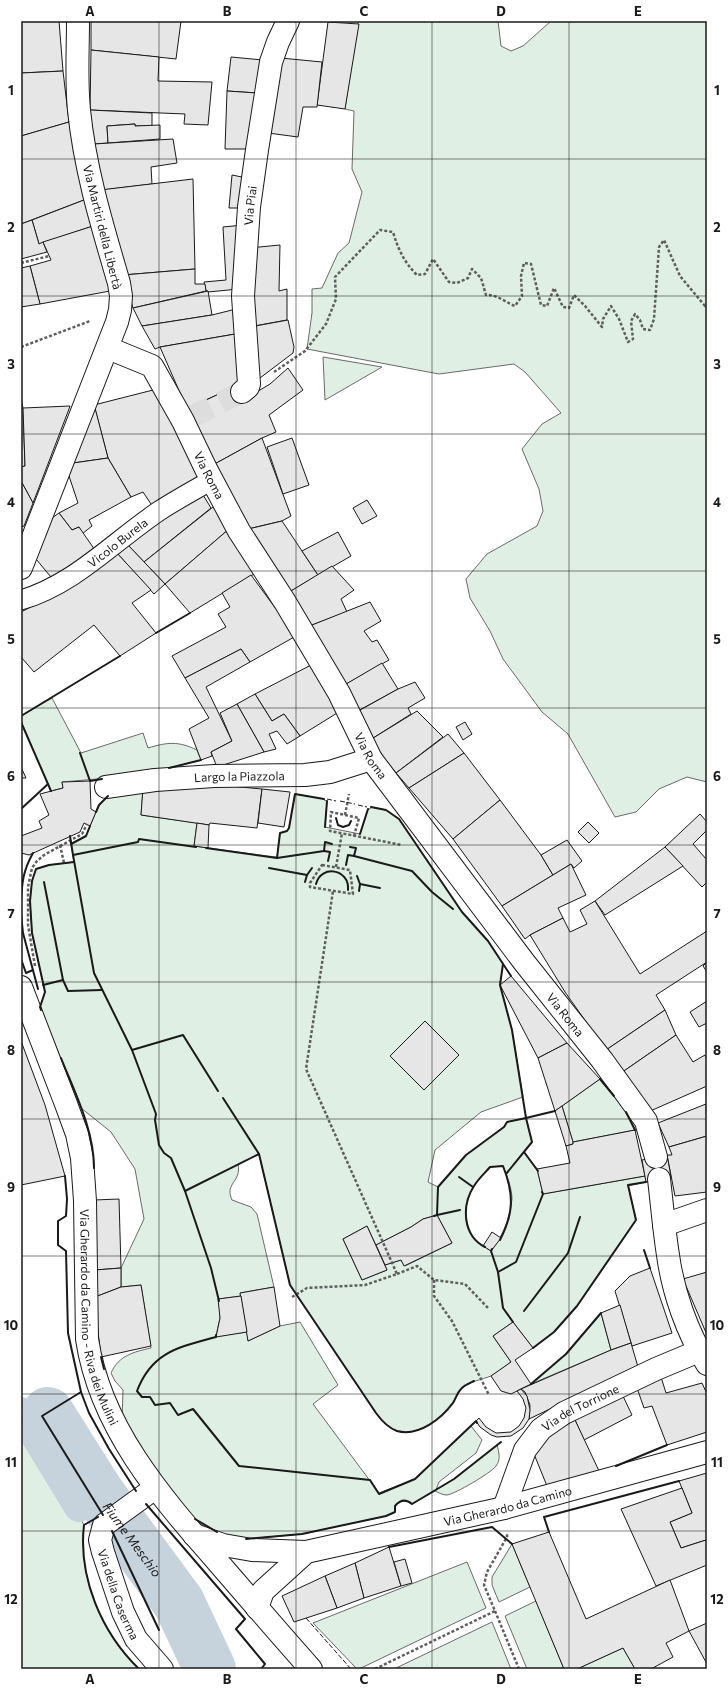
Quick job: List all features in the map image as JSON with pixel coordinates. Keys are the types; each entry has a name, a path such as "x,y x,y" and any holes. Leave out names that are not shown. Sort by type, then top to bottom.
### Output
{"street":[{"name":"Via Martiri della Libertà","path":"21,568 27,540 108,348 120,310 121,296 119,283 93,195 86,164 79,109 78,21"},
{"name":"Via Piai","path":"246,388 243,296 256,150 270,62 288,21"},
{"name":"Via Roma","path":"108,348 152,366 187,419 212,480 239,531 285,602 339,693 371,759 524,962 602,1060 646,1121 656,1157"},
{"name":"Vicolo Burela","path":"21,600 38,595 58,586 101,556 159,511 212,480"},
{"name":"Largo la Piazzola","path":"106,788 155,780 214,776 305,775 330,772 371,759"},
{"name":"Via Gherardo da Camino - Riva dei Mulini","path":"21,987 77,1134 82,1158 85,1201 87,1339 90,1360 99,1388 147,1493 194,1535 311,1669"},
{"path":"659,1179 668,1256 677,1295 703,1358"},
{"path":"664,1225 707,1210"},
{"name":"Via del Torrione","path":"504,1508 525,1450 542,1429 564,1413 656,1369 703,1358"},
{"name":"Via Gherardo da Camino","path":"194,1535 223,1545 252,1550 306,1552 504,1508 707,1452"},
{"name":"Via della Caserma","path":"147,1493 104,1525 100,1540 123,1612 136,1639 162,1669"},
{"name":"Via Gherardo da Camino","path":"257,1608 263,1591 306,1552"}],"path":[{"path":"246,388 256,385 305,351 326,324 332,312 336,299 336,277 380,230 393,232 398,249 406,264 417,275 425,274 433,259 449,282 457,283 468,278 472,269 481,278 486,295 492,294 515,306 522,296 521,276 524,263 531,264 541,305 547,306 554,288 563,307 569,308 574,295 602,327 604,319 611,306 619,319 628,342 633,339 631,321 635,314 640,320 643,329 650,330 654,319 659,247 664,240 680,276 705,306 707,304"},
{"path":"21,263 49,256"},
{"path":"21,347 96,319"},
{"path":"345,815 348,797"},
{"path":"354,836 359,818 331,812 330,831 354,836 408,846"},
{"path":"36,969 28,925 29,877 37,861 82,834 87,824"},
{"path":"336,867 342,833"},
{"path":"60,846 64,864"},
{"path":"322,865 350,870 354,890 353,894 333,891 310,887 310,883 322,865"},
{"path":"333,891 306,1069 397,1274"},
{"path":"292,1296 307,1288 365,1284 417,1266 434,1280 465,1284 488,1308"},
{"path":"434,1280 434,1296 452,1322 489,1395"},
{"path":"504,1508 507,1537 487,1572 484,1585 519,1669"},
{"path":"375,1669 495,1611"}],"green space":[{"path":"358,21 498,21 501,46 511,51 523,46 551,21 707,21 707,782 687,777 659,789 636,812 615,817 568,734 542,712 503,659 490,631 470,598 466,579 487,554 537,526 543,511 539,489 522,449 542,424 561,413 525,372 514,364 439,374 307,349 312,313 312,289 322,288 338,253 349,243 362,192 352,169 354,111 345,109"},
{"path":"323,357 382,367 325,400"},
{"path":"52,698 81,753 143,733 148,748 173,743 184,745 197,750 201,760 144,775 62,782 63,788 51,791 21,722 21,716"},
{"path":"143,788 141,815 197,823 194,846 277,857 280,833 287,831 289,828 295,794 324,799 327,801 325,827 360,834 368,809 371,807 386,810 399,819 462,912 488,941 503,964 500,985 512,1030 523,1097 481,1112 435,1150 428,1182 438,1187 466,1155 504,1127 507,1122 526,1118 532,1142 524,1152 537,1169 543,1194 645,1176 646,1182 628,1186 636,1220 577,1306 554,1332 533,1348 513,1322 493,1336 511,1362 491,1376 472,1382 462,1388 447,1409 428,1425 421,1429 405,1432 397,1431 391,1428 385,1424 376,1413 290,1285 259,1154 238,1164 238,1175 231,1186 230,1194 232,1200 251,1207 257,1214 274,1287 240,1293 241,1296 219,1299 220,1318 216,1336 247,1332 248,1341 280,1326 300,1322 338,1385 313,1404 379,1493 415,1479 471,1426 482,1440 476,1453 439,1482 436,1490 454,1479 497,1445 499,1461 496,1466 473,1483 451,1494 447,1495 435,1491 412,1504 405,1501 399,1502 395,1506 395,1512 386,1516 302,1534 245,1539 226,1537 197,1522 174,1500 122,1423 123,1390 115,1381 111,1373 118,1362 123,1358 133,1353 151,1348 141,1285 121,1287 121,1268 144,1219 135,1169 111,1132 81,1108 40,1007 45,992 32,933 30,901 32,881 36,869 49,865 74,862 71,844 86,836 99,805 108,796","holes":["503,1166 508,1178 512,1199 508,1220 491,1251 478,1242 470,1233 467,1226 466,1212 468,1198 480,1178 490,1167","437,1215 452,1243 405,1266 401,1260 385,1265 387,1270 362,1280 343,1239 367,1226 376,1245 423,1219"]},
{"path":"600,1079 627,1113 635,1130 573,1142 562,1106"},
{"path":"601,1313 611,1350 531,1384 566,1354"},
{"path":"21,1412 84,1525 83,1545 85,1564 95,1603 103,1621 125,1654 139,1669 21,1669"},
{"path":"512,1544 530,1587 499,1602 492,1585 492,1577"},
{"path":"467,1562 486,1608 359,1669 357,1669 313,1623"},
{"path":"536,1601 564,1669 527,1669 505,1616"},
{"path":"492,1622 511,1669 394,1669"},
{"path":"623,1648 635,1669 577,1669"}],"building":[{"path":"21,21 59,21 63,71 21,73"},
{"path":"91,21 181,21 176,59 91,50"},
{"path":"328,22 359,24 345,109 317,105"},
{"path":"91,50 159,57 158,81 212,82 208,125 184,124 185,114 90,110"},
{"path":"231,57 263,60 257,93 227,91"},
{"path":"281,58 322,62 317,107 303,107 298,137 268,133"},
{"path":"63,71 69,122 21,136 21,73"},
{"path":"227,91 257,93 249,149 225,149"},
{"path":"90,110 152,113 152,126 135,126 135,124 107,126 108,143 94,144"},
{"path":"69,122 84,200 21,224 21,136"},
{"path":"135,124 135,126 160,125 160,139 108,143 107,126"},
{"path":"173,139 177,163 151,167 152,184 103,190 94,144"},
{"path":"232,175 247,178 244,208 229,208"},
{"path":"193,179 195,269 123,275 100,190"},
{"path":"84,200 93,226 39,244 32,220"},
{"path":"32,220 39,244 43,242 47,252 21,259 21,224"},
{"path":"243,225 239,289 206,291 204,282 226,280 223,227"},
{"path":"93,226 110,291 40,304 30,266 51,260 43,242"},
{"path":"280,245 279,291 287,289 287,320 249,327 249,248"},
{"path":"30,266 40,304 21,307 21,268"},
{"path":"195,269 195,284 205,284 206,291 133,308 123,275"},
{"path":"208,291 212,315 142,326 133,308"},
{"path":"240,308 241,333 155,349 142,326 212,315"},
{"path":"288,320 294,347 293,353 256,381 250,327"},
{"path":"241,333 240,384 187,409 160,347"},
{"path":"288,368 303,390 269,415 276,432 211,466 187,409 240,384 245,399 270,384"},
{"path":"157,389 204,483 155,510 143,492 131,497 108,458 94,405"},
{"path":"21,397 23,408 25,466 21,467"},
{"path":"70,406 33,503 21,481 21,467 25,466 23,408"},
{"path":"95,408 108,458 73,463"},
{"path":"262,438 291,516 282,521 244,530 211,466"},
{"path":"292,438 309,485 283,494 267,447"},
{"path":"108,458 131,497 89,520 92,526 82,534 79,527 72,530 59,513 78,503 69,476 73,463"},
{"path":"21,481 33,503 24,526 21,527"},
{"path":"200,490 211,508 144,562 128,545"},
{"path":"367,500 377,516 362,524 353,508"},
{"path":"213,507 229,529 165,584 144,562"},
{"path":"59,513 72,530 79,527 97,553 55,582 36,559 52,518"},
{"path":"282,521 318,575 286,594 244,530"},
{"path":"229,529 259,571 190,613 165,584"},
{"path":"338,532 351,556 318,575 302,551"},
{"path":"128,545 165,584 154,594 116,552"},
{"path":"116,552 151,590 132,603 156,633 120,656 94,625 34,672 21,657 21,612 52,596"},
{"path":"332,566 354,590 341,599 347,612 306,628 286,594"},
{"path":"251,575 296,636 250,662 241,649 185,678 172,656 226,627 218,614 230,607 222,593"},
{"path":"370,602 381,621 364,631 372,642 377,640 389,660 341,687 306,628"},
{"path":"241,649 250,662 206,687 232,741 211,752 212,756 201,760 189,729 209,718 185,678"},
{"path":"315,663 342,710 300,736 284,714 272,721 255,694"},
{"path":"382,663 398,689 356,712 341,687"},
{"path":"415,682 425,698 408,708 411,714 370,740 353,714 398,689"},
{"path":"255,694 272,721 284,714 300,736 287,744 277,731 269,734 276,749 264,752 237,704"},
{"path":"237,704 264,752 217,767 211,752 232,741 220,713"},
{"path":"417,711 443,737 396,773 370,740"},
{"path":"465,722 472,734 463,740 456,727"},
{"path":"448,734 464,753 409,788 396,773"},
{"path":"464,753 500,800 453,839 409,788"},
{"path":"21,767 26,778 21,778"},
{"path":"90,781 91,809 96,812 90,826 84,823 80,832 29,855 21,853 21,836 42,828 39,821 49,815 40,794 63,788 62,782"},
{"path":"208,784 262,789 257,828 210,823 209,825 141,815 143,788"},
{"path":"262,789 290,792 284,827 258,823"},
{"path":"500,800 541,855 553,875 502,906 453,839"},
{"path":"700,814 707,822 707,830 693,844 707,860 707,882 702,887 665,847"},
{"path":"588,822 599,833 589,843 578,832"},
{"path":"197,823 209,825 208,848 194,846"},
{"path":"567,840 582,861 574,868 571,864 553,875 541,855"},
{"path":"665,847 683,866 605,915 595,901"},
{"path":"571,864 586,895 558,908 563,918 525,939 502,906"},
{"path":"595,901 640,974 707,931 707,962 656,995 665,1010 606,1050 565,992 530,935 563,918 570,932 587,924 580,910"},
{"path":"707,962 707,972 703,966"},
{"path":"511,976 567,1043 538,1058 500,985"},
{"path":"707,1001 707,1023 699,1027 690,1012"},
{"path":"665,1010 676,1035 621,1073 606,1050"},
{"path":"425,1021 459,1055 424,1090 390,1056"},
{"path":"676,1035 693,1062 705,1055 707,1059 707,1086 648,1112 621,1073"},
{"path":"21,1041 45,1105 65,1176 21,1185"},
{"path":"567,1043 600,1079 555,1111 538,1058"},
{"path":"706,1104 707,1136 669,1147 658,1123"},
{"path":"562,1106 573,1142 573,1144 566,1146 555,1111"},
{"path":"635,1130 645,1176 543,1194 537,1169 570,1163 566,1146 573,1144 573,1142"},
{"path":"707,1136 707,1192 675,1196 667,1155 672,1155 669,1147"},
{"path":"667,1155 671,1177 646,1182 642,1160"},
{"path":"119,1199 121,1268 95,1270 94,1200"},
{"path":"437,1215 452,1243 404,1266 401,1260 385,1265 376,1245 423,1219"},
{"path":"367,1226 387,1270 362,1280 343,1239"},
{"path":"492,1232 501,1238 491,1251 483,1246"},
{"path":"121,1268 121,1287 95,1297 95,1270"},
{"path":"650,1268 672,1333 632,1346 615,1291 630,1276"},
{"path":"707,1272 707,1335 683,1279"},
{"path":"141,1285 151,1346 101,1357 95,1297 121,1287"},
{"path":"274,1287 280,1326 248,1341 240,1293"},
{"path":"241,1296 247,1332 216,1337 220,1318 218,1299"},
{"path":"620,1305 631,1343 611,1350 601,1313"},
{"path":"513,1322 533,1348 515,1360 531,1384 511,1394 501,1391 491,1376 511,1362 493,1336"},
{"path":"631,1343 638,1367 529,1419 530,1405 525,1392 521,1389 611,1350"},
{"path":"661,1377 666,1393 702,1383 707,1394 707,1432 667,1445 652,1406 644,1408 637,1388"},
{"path":"521,1389 527,1396 530,1410 529,1419 523,1428 511,1436 497,1437 491,1435 480,1427 476,1421 479,1418 486,1427 496,1433 511,1432 519,1426 524,1418 526,1408 523,1399 517,1391"},
{"path":"622,1394 632,1415 584,1440 575,1420"},
{"path":"575,1420 600,1473 547,1486 534,1454 552,1433"},
{"path":"707,1473 707,1542 706,1540 681,1548 670,1522 692,1513 679,1481"},
{"path":"682,1488 692,1513 670,1522 681,1548 706,1540 707,1565 656,1586 621,1509"},
{"path":"549,1532 586,1619 670,1580 689,1631 666,1643 673,1657 651,1669 635,1669 623,1648 577,1669 564,1669 512,1544"},
{"path":"389,1547 401,1586 364,1598 355,1563"},
{"path":"405,1559 412,1583 401,1586 394,1562"},
{"path":"355,1563 364,1598 337,1608 325,1576"},
{"path":"325,1576 337,1608 294,1622 282,1596"},
{"path":"707,1623 707,1664 689,1631"}],"waterway":[{"path":"21,1412 79,1507"},
{"name":"Fiume Meschio","path":"48,1413 99,1494 179,1603 210,1669"}],"tunnel":[{"path":"191,417 242,392"}],"fence":[{"path":"327,799 336,801"},
{"path":"340,801 355,804"},
{"path":"358,805 367,807"},
{"path":"306,1618 351,1669"}],"wall":[{"path":"156,633 190,613"},
{"path":"21,716 120,656"},
{"path":"21,722 51,791"},
{"path":"80,753 90,781 102,779"},
{"path":"169,768 201,760"},
{"path":"21,809 48,784"},
{"path":"277,858 280,833 287,831 289,828 295,794 324,799"},
{"path":"96,812 99,805 108,796"},
{"path":"325,827 327,801"},
{"path":"371,807 386,810 399,819 462,912 488,941 511,976"},
{"path":"360,834 368,809"},
{"path":"336,818 338,825 343,827 349,825 351,821"},
{"path":"71,844 86,836 90,826"},
{"path":"70,836 73,855"},
{"path":"196,847 139,839 138,842 73,855 94,973 132,1050 156,1114 155,1120 159,1145 164,1153 171,1158 185,1191 211,1268 219,1301"},
{"path":"328,861 330,852 324,851 325,842 332,844"},
{"path":"346,865 348,855 354,856 356,848 350,847"},
{"path":"206,848 277,858 324,851"},
{"path":"21,902 24,877 27,865 33,853"},
{"path":"354,856 412,871 432,892 453,909"},
{"path":"41,1010 40,1007 45,992 32,933 30,901 32,881 36,869 49,865 74,862"},
{"path":"269,868 307,875"},
{"path":"305,882 307,875 312,868"},
{"path":"316,884 323,874 335,872 345,877 348,890"},
{"path":"357,876 360,884 359,891"},
{"path":"44,882 63,980"},
{"path":"360,884 380,888"},
{"path":"21,914 23,933 38,989"},
{"path":"21,959 26,973 33,970"},
{"path":"503,964 500,985 512,1030 526,1118 555,1111"},
{"path":"43,985 63,980 68,991 102,990"},
{"path":"132,1050 183,1035 218,1091"},
{"path":"61,1058 83,1112 91,1140 94,1168"},
{"path":"600,1079 614,1096"},
{"path":"223,1098 259,1154"},
{"path":"626,1112 635,1130"},
{"path":"434,1216 437,1215 438,1187 466,1155 504,1127 507,1122 526,1118 532,1142 506,1174"},
{"path":"524,1152 538,1171"},
{"path":"185,1191 259,1154 290,1285 376,1413 391,1428 397,1431 405,1432 421,1429 429,1425 443,1415 453,1403 458,1392 462,1388 474,1381"},
{"path":"485,1247 472,1236 468,1228 466,1220 467,1202 476,1183 490,1167 503,1166 507,1176 511,1203 508,1221 500,1240"},
{"path":"65,1176 67,1199 66,1216 58,1221 58,1245 66,1251 68,1333 81,1392 42,1416 103,1515"},
{"path":"459,1177 473,1187"},
{"path":"533,1348 554,1332 577,1306 636,1220 628,1185 646,1182"},
{"path":"498,1272 516,1262 543,1194 542,1192"},
{"path":"437,1215 460,1210"},
{"path":"524,1311 568,1253 580,1217"},
{"path":"492,1249 491,1251 498,1272 503,1308 513,1322"},
{"path":"644,1250 650,1268"},
{"path":"531,1384 566,1354 601,1313"},
{"path":"216,1335 216,1337 179,1348 159,1359 143,1378 137,1391 142,1397 150,1397 155,1405 170,1403 178,1415 193,1409 239,1466 370,1480 379,1494 415,1479 476,1421 477,1423"},
{"path":"101,1357 104,1369"},
{"path":"81,1392 89,1413 109,1449 136,1491"},
{"path":"246,1539 302,1534 386,1516 395,1512 395,1506 399,1502 405,1501 412,1504 454,1479 501,1442"},
{"path":"616,1466 667,1445"},
{"path":"549,1532 544,1517 679,1481"},
{"path":"146,1504 245,1619 236,1629 265,1664 261,1669"},
{"path":"98,1517 84,1525 83,1545 89,1584 103,1621 125,1654 139,1669"},
{"path":"195,1519 217,1532"},
{"path":"389,1547 492,1527 512,1544"},
{"path":"112,1531 159,1630"}]}
